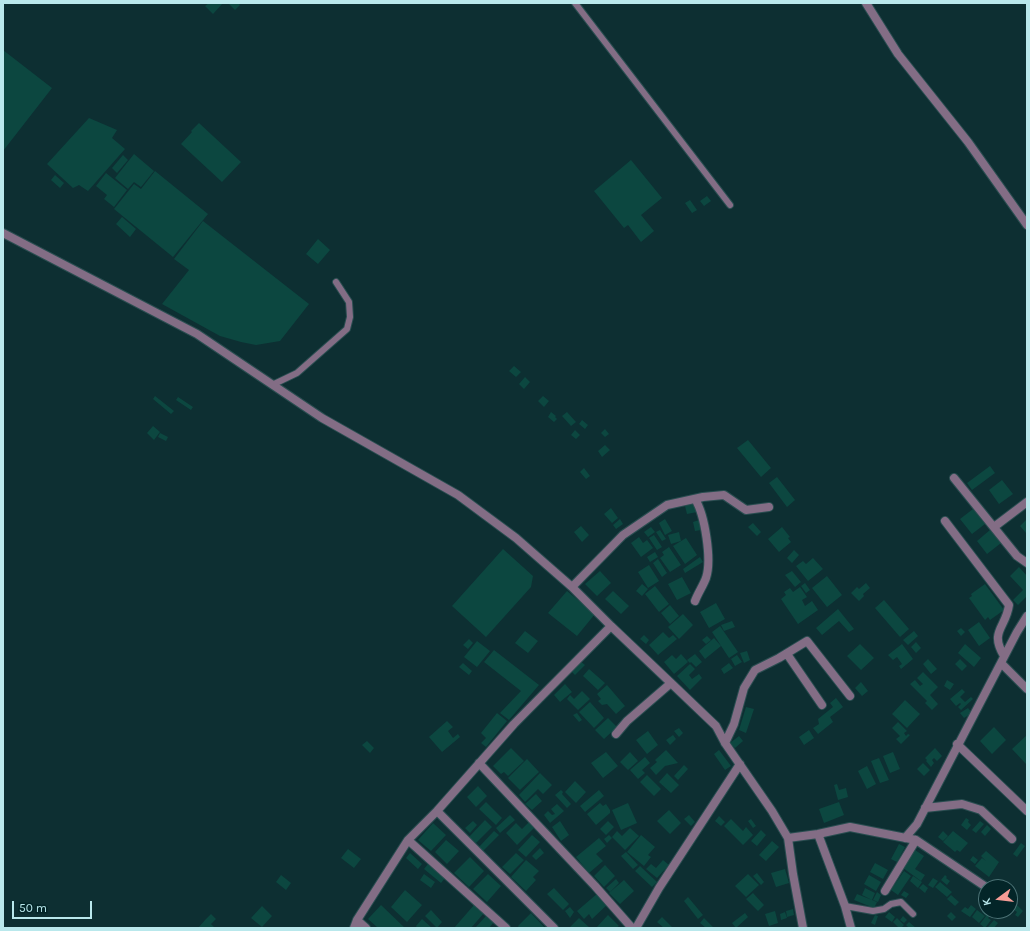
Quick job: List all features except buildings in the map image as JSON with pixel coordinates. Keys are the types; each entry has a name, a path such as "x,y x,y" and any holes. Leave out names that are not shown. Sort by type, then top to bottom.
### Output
{"street":[{"path":"866,3 898,54 968,142 1027,225"},
{"path":"3,233 197,334 322,418 458,495 516,538 572,587 716,726 725,743 772,811 788,838 803,928"},
{"path":"954,478 1017,556 1027,563"},
{"path":"572,587 623,535 667,505 724,495 746,510 769,507"},
{"path":"695,499 700,506 709,564 706,578 695,601"},
{"path":"994,527 1027,502"},
{"path":"945,521 1009,605 1008,612 998,634 998,647 1002,660 1027,689"},
{"path":"905,838 917,824 957,744 1027,616"},
{"path":"354,928 357,920 408,840 437,811 514,724 611,626"},
{"path":"725,743 734,724 744,688 755,670 787,654 807,641 850,696"},
{"path":"787,654 822,705"},
{"path":"616,734 628,721 671,682"},
{"path":"957,744 1027,811"},
{"path":"479,763 595,886 632,928"},
{"path":"636,928 659,888 740,764"},
{"path":"925,808 962,804 981,810 1012,839"},
{"path":"437,811 554,928"},
{"path":"788,838 818,834 850,827 916,840 978,882"},
{"path":"818,834 845,906 851,928"},
{"path":"408,840 506,928"},
{"path":"885,890 916,840"},
{"path":"357,920 366,928"}],"lane":[{"path":"575,3 730,205"},
{"path":"272,385 297,373 347,329 350,317 349,302 336,282"},
{"path":"845,906 873,911 884,909 891,904 901,902 913,914"}]}
